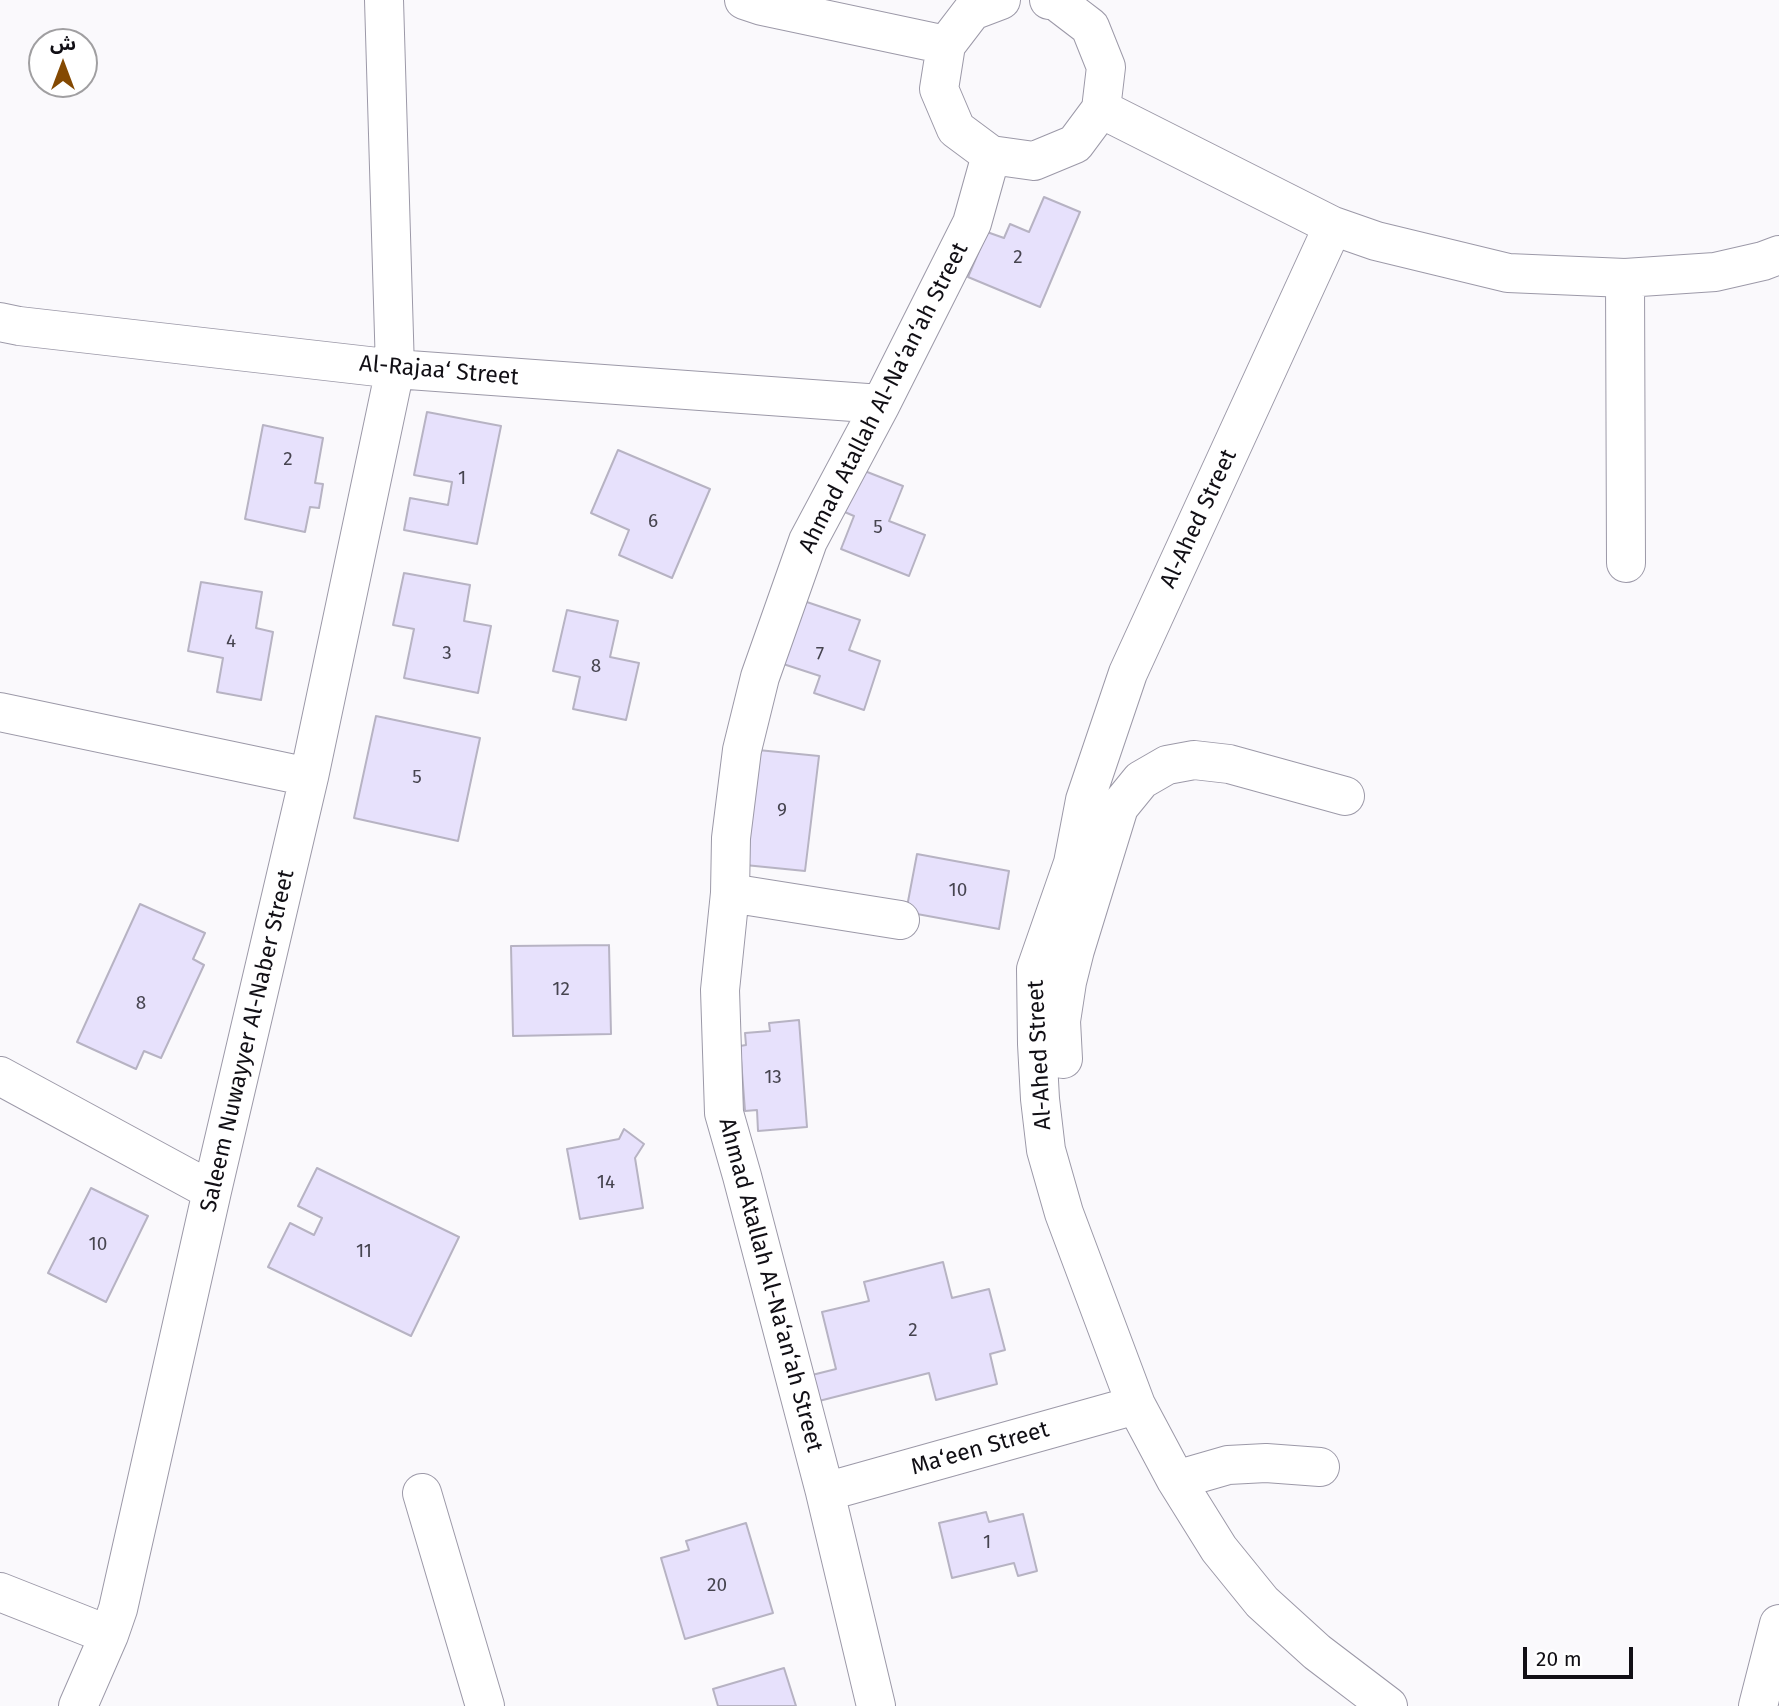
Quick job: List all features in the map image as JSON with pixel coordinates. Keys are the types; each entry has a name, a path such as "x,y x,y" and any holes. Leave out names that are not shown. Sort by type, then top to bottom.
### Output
{"street":[{"name":"Saleem Nuwayyer Al-Naber Street","path":"78,1706 118,1609 309,777 395,369 384,0"},
{"path":"744,0 946,45"},
{"path":"1000,0 972,11 946,45 939,89 956,129 991,155 1034,161 1075,144 1101,109 1106,67 1090,27 1056,0 1049,0"},
{"path":"1101,109 1334,226 1376,242 1508,273 1625,278 1715,272 1779,255"},
{"name":"Ahmad Atallah Al-Na‘an‘ah Street","path":"876,1706 825,1492 724,1113 720,990 730,893 731,838 742,750 760,677 808,541 972,223 991,155"},
{"name":"Al-Ahed Street","path":"1334,226 1128,673 1085,800 1073,863 1068,920 1036,969 1037,1044 1046,1150 1064,1213 1136,1405 1175,1480 1219,1549 1262,1602 1317,1652 1388,1706"},
{"path":"1625,278 1626,563"},
{"name":"Al-Rajaa‘ Street","path":"0,322 395,369 881,404"},
{"path":"0,712 309,777"},
{"path":"1080,1186 1064,1105 1061,1021 1067,982 1068,920 1119,807 1141,780 1167,765 1194,760 1229,764 1345,796"},
{"path":"730,893 900,920"},
{"path":"0,1076 212,1191"},
{"name":"Ma‘een Street","path":"825,1492 1136,1405"},
{"path":"1175,1480 1228,1465 1266,1463 1320,1467"},
{"path":"422,1493 485,1706"},
{"path":"0,1592 109,1636"},
{"path":"1758,1706 1779,1624"}],"building":[{"path":"1044,197 1080,212 1040,307 968,277 987,232 1004,238 1010,224 1029,232"},
{"path":"427,412 501,426 477,544 404,530 410,498 448,505 452,482 414,475"},
{"path":"263,425 323,438 315,483 323,484 319,508 310,507 305,532 245,519"},
{"path":"618,450 710,489 672,578 619,555 629,530 591,513"},
{"path":"857,468 903,486 889,521 925,535 909,576 841,549 854,516 840,510"},
{"path":"404,573 470,585 464,621 491,626 478,693 404,678 414,629 393,625"},
{"path":"201,582 262,592 256,628 273,632 261,700 217,692 223,658 188,651"},
{"path":"795,598 860,620 849,650 880,661 864,710 814,693 820,676 774,661"},
{"path":"567,610 618,621 610,657 639,663 626,720 573,709 580,677 553,671"},
{"path":"376,716 480,738 458,841 354,818"},
{"path":"758,750 819,756 805,871 745,865"},
{"path":"917,854 1009,871 999,929 906,912"},
{"path":"140,904 205,933 193,959 204,965 161,1058 144,1051 136,1069 77,1042"},
{"path":"609,945 611,1034 513,1036 511,946"},
{"path":"799,1020 807,1127 758,1131 757,1110 745,1111 740,1046 746,1045 745,1033 770,1031 769,1023"},
{"path":"624,1129 644,1144 635,1158 643,1208 580,1219 567,1149 619,1139"},
{"path":"317,1168 459,1237 411,1336 268,1267 290,1223 314,1235 322,1218 298,1206"},
{"path":"91,1188 148,1216 106,1302 48,1273"},
{"path":"943,1262 952,1298 989,1289 1005,1350 990,1354 997,1384 936,1400 929,1373 815,1402 808,1376 836,1369 822,1312 869,1301 864,1282"},
{"path":"986,1512 989,1522 1023,1514 1037,1571 1018,1576 1014,1563 952,1578 939,1523"},
{"path":"746,1523 773,1613 685,1639 661,1558 689,1550 686,1541"},
{"path":"784,1668 796,1706 718,1706 713,1689"}]}
